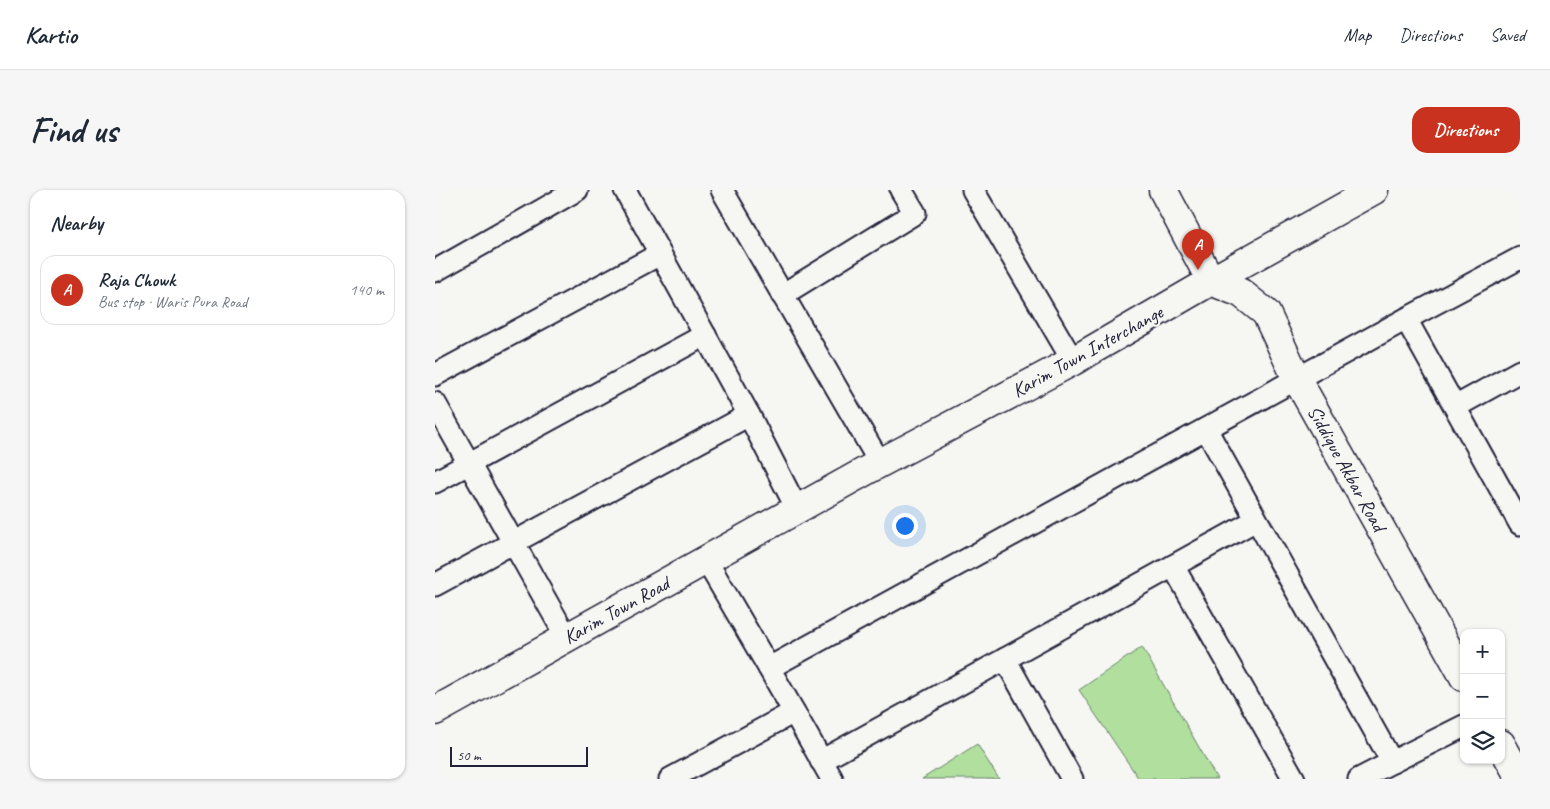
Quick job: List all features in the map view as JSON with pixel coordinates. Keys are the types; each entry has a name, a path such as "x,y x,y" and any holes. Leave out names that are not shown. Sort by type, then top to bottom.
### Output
{"street":[{"path":"435,271 577,190"},
{"path":"625,190 749,415 797,510"},
{"path":"721,190 880,463"},
{"path":"782,295 915,213 901,190"},
{"path":"973,190 1073,361"},
{"path":"1163,190 1211,281"},
{"name":"Karim Town Interchange","path":"797,510 880,463 1073,361 1374,190"},
{"path":"435,375 661,254"},
{"path":"769,668 1520,258"},
{"name":"Siddique Akbar Road","path":"1211,281 1241,293 1266,313 1297,379 1462,674"},
{"path":"1406,319 1520,524"},
{"path":"435,482 705,335"},
{"path":"1455,407 1520,371"},
{"path":"435,403 567,638"},
{"path":"435,585 749,415"},
{"path":"1206,429 1392,762"},
{"name":"Karim Town Road","path":"435,711 797,510"},
{"path":"705,560 827,770 1005,659 1256,520"},
{"path":"1173,566 1294,779"},
{"path":"1005,659 1072,779"},
{"path":"670,779 794,712"},
{"path":"1359,779 1460,728"},
{"path":"1505,751 1520,778"}],"green space":[{"path":"1142,647 1217,779 1139,779 1079,690"},
{"path":"977,744 999,779 922,779"}],"place":[{"name":"Raja Chowk","path":"1198,270"}]}
